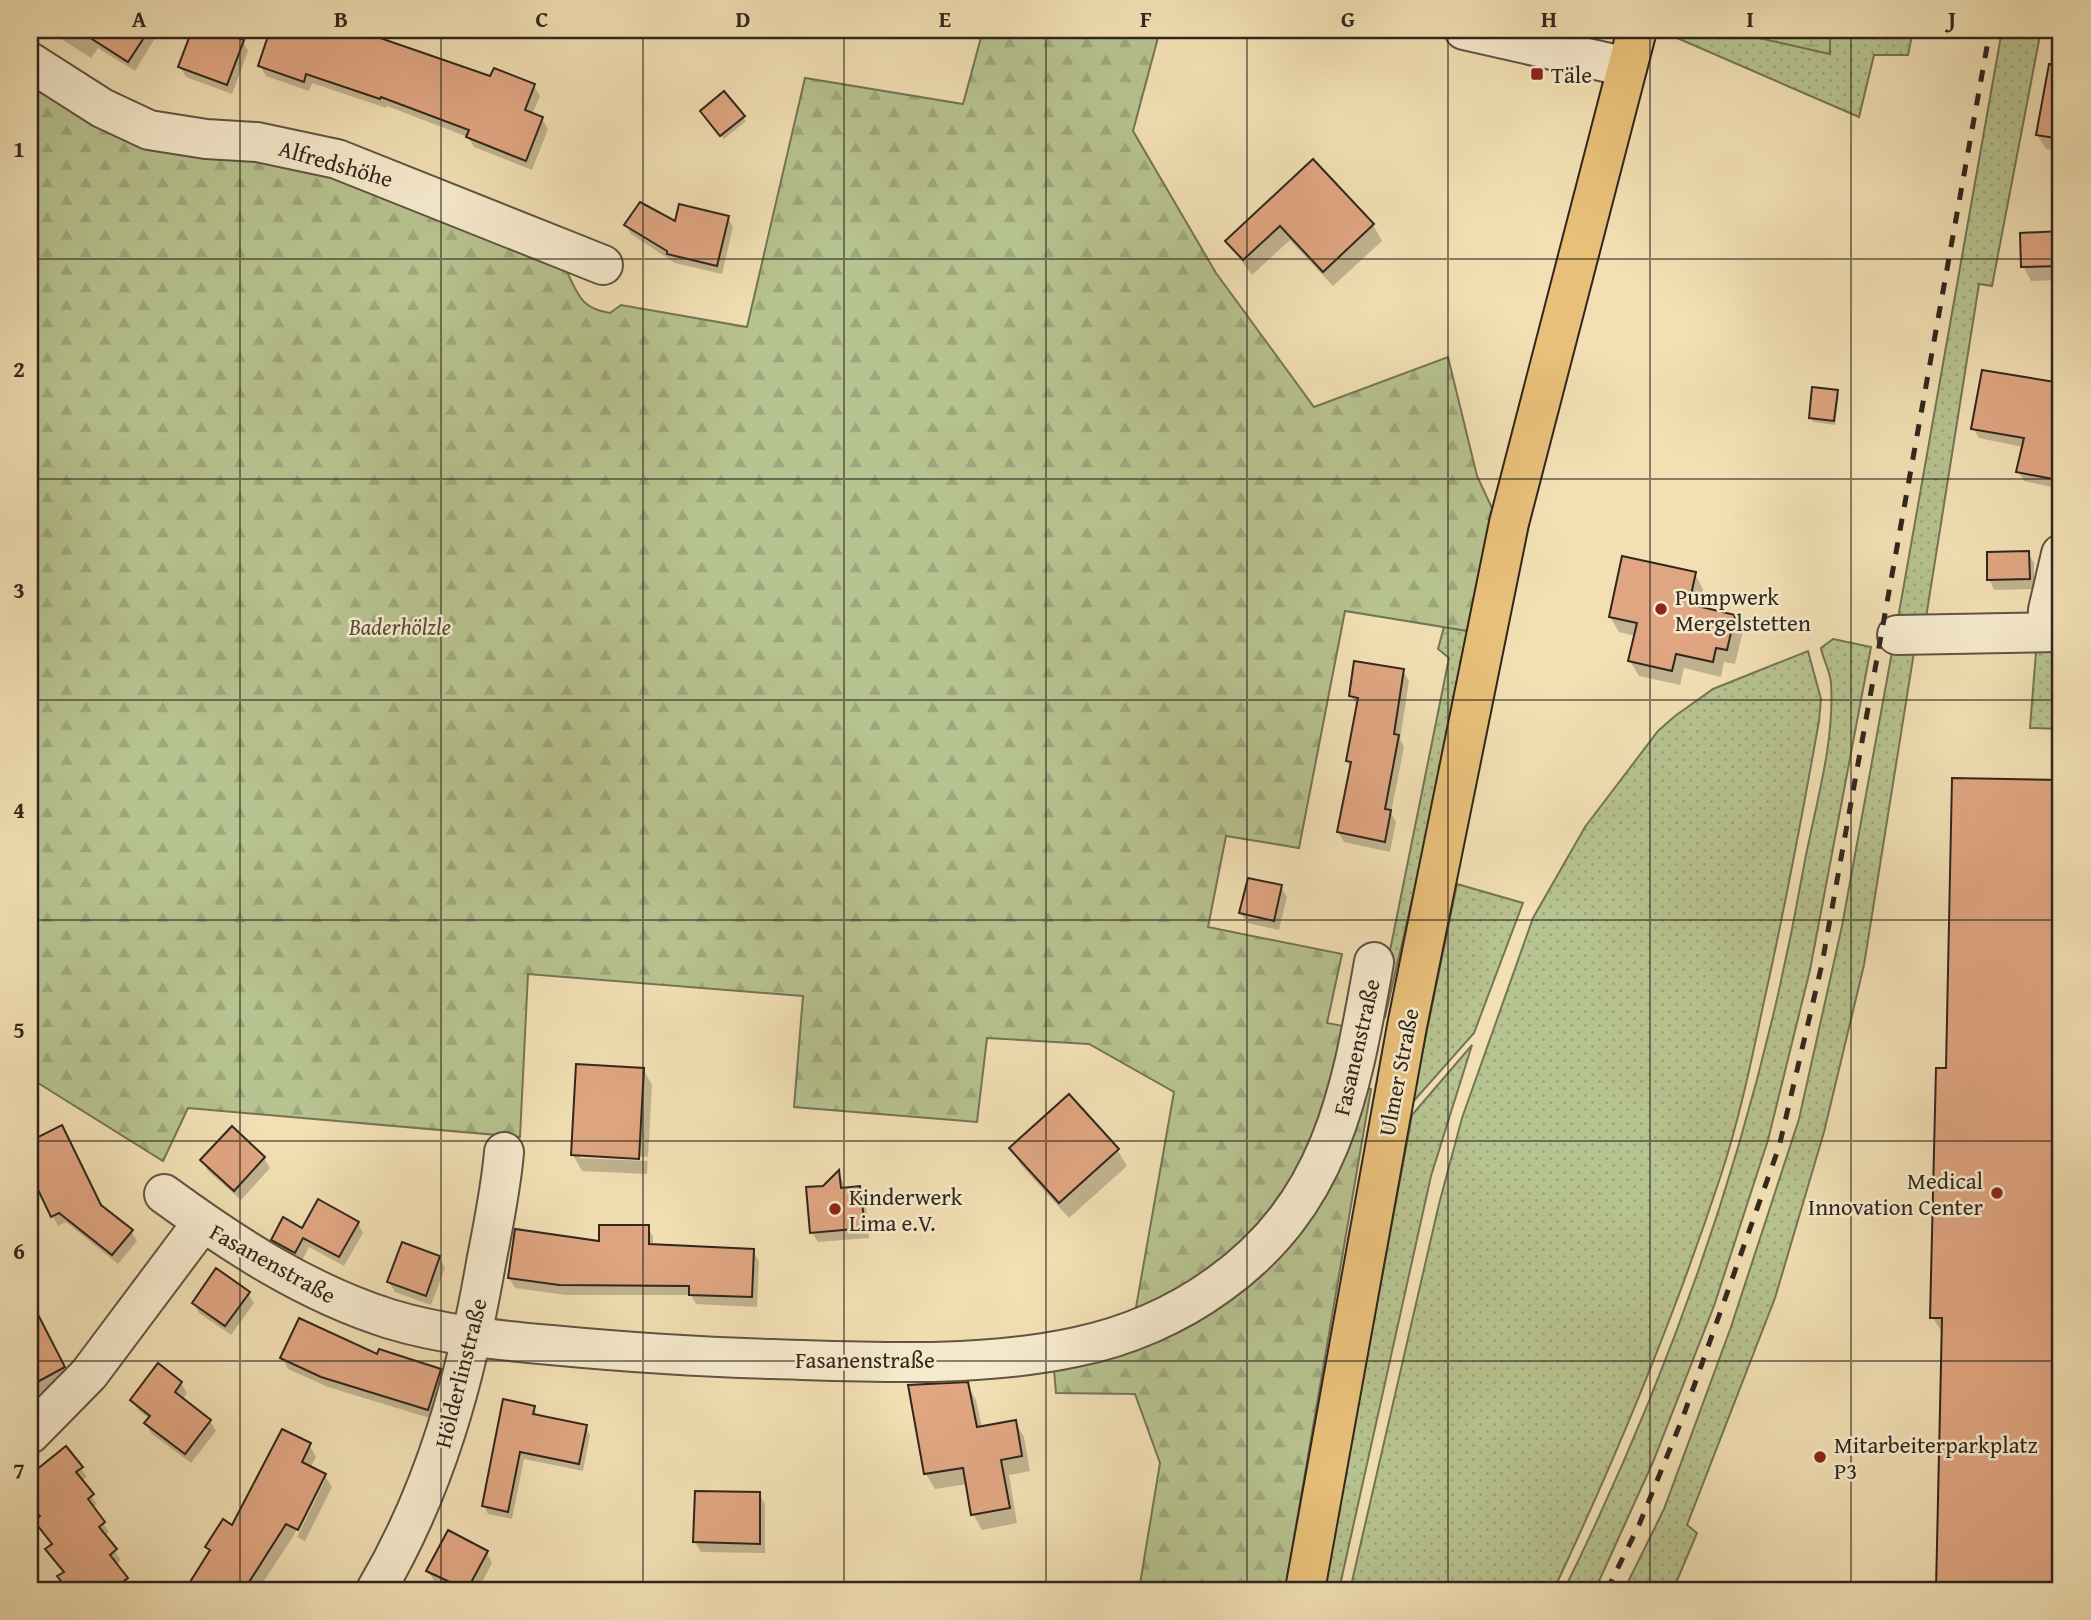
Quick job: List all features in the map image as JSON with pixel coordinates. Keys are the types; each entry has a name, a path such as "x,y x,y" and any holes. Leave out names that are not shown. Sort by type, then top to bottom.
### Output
{"main road":[{"name":"Ulmer Straße","path":"1305,1590 1406,1026 1502,556 1637,30"}],"street":[{"path":"1464,30 1627,67"},
{"name":"Alfredshöhe","path":"30,62 102,108 149,130 206,139 257,142 337,159 603,265"},
{"path":"1898,635 2054,632 2048,610 2061,554"},
{"name":"Fasanenstraße","path":"164,1194 202,1223 282,1273 357,1308 435,1331 473,1338 708,1357 939,1360 1003,1358 1078,1347 1157,1320 1219,1285 1250,1259 1302,1198 1330,1147 1351,1087 1374,962"},
{"name":"Hölderlinstraße","path":"383,1588 440,1455 473,1338 504,1152"},
{"path":"30,1434 89,1374 202,1223"}],"green space":[{"name":"Baderhölzle","path":"983,30 1160,30 1133,131 1216,273 1314,407 1448,357 1477,476 1498,521 1474,632 1345,611 1299,848 1226,836 1208,927 1342,954 1327,1023 1353,1028 1294,1189 1219,1265 1135,1313 1174,1092 1089,1044 987,1038 977,1122 794,1107 803,996 528,974 520,1137 188,1108 163,1161 30,1078 30,76 279,155 565,268 581,298 600,311 610,313 621,305 747,327 805,78 963,104"},
{"path":"1682,30 1742,30 1741,33 1830,54 1830,30 1913,30 1908,55 1874,55 1859,117 1677,38"},
{"path":"1742,30 1830,30 1830,54 1741,34"},
{"path":"2002,30 2041,30 1992,286 1979,284 1925,624 1897,624"},
{"path":"1444,627 1474,632 1385,1017 1377,1015 1449,658 1438,649"},
{"path":"1833,639 1871,647 1810,970 1768,1140 1714,1306 1653,1462 1595,1590 1564,1590 1605,1504 1677,1329 1738,1149 1785,964 1823,777 1831,706 1830,678 1821,648"},
{"path":"1808,651 1821,699 1819,721 1778,935 1733,1133 1721,1175 1665,1332 1601,1486 1555,1587 1553,1590 1350,1590 1439,1204 1462,1118 1533,918 1585,827 1658,731 1713,689"},
{"path":"2061,651 2061,729 2030,728 2036,652"},
{"path":"1892,652 1914,652 1864,965 1824,1132 1775,1298 1687,1525 1697,1533 1673,1590 1624,1590 1664,1509 1731,1327 1799,1119 1842,926"},
{"path":"1457,884 1523,903 1474,1033 1412,1103"},
{"path":"1472,1045 1431,1176 1339,1590 1324,1590 1412,1115"},
{"path":"1360,1088 1371,1089 1285,1590 1139,1590 1160,1463 1135,1394 1056,1393 1053,1358 1222,1292"}],"building":[{"path":"78,30 149,30 128,62"},
{"path":"192,30 218,30 244,40 227,85 178,67"},
{"path":"270,30 357,30 490,76 494,68 535,84 525,110 543,117 526,161 466,137 469,130 381,97 380,99 306,74 304,82 258,66"},
{"path":"2049,64 2061,65 2061,139 2036,135"},
{"path":"724,91 745,116 720,136 700,111"},
{"path":"1313,159 1374,224 1323,272 1280,226 1243,260 1225,241"},
{"path":"640,202 675,221 679,204 729,216 717,266 667,254 667,251 624,225"},
{"path":"2061,231 2061,266 2021,267 2020,233"},
{"path":"1982,370 2061,383 2053,451 2061,453 2058,480 2016,472 2024,438 1971,429"},
{"path":"1812,387 1838,390 1834,421 1809,418"},
{"path":"2029,551 2030,579 1987,580 1987,552"},
{"name":"Pumpwerk Mergelstetten","path":"1622,556 1696,572 1689,604 1735,615 1727,650 1716,648 1713,662 1676,654 1672,671 1628,661 1637,623 1609,617"},
{"path":"1354,661 1404,669 1394,734 1399,735 1385,809 1391,810 1385,842 1337,832 1351,762 1346,761 1358,698 1349,696"},
{"name":"Medical Innovation Center","path":"1952,778 2061,780 2061,1590 1936,1590 1942,1318 1930,1318 1936,1068 1946,1068"},
{"path":"1248,878 1282,885 1274,921 1239,913"},
{"path":"576,1064 644,1068 639,1159 571,1155"},
{"path":"1069,1094 1119,1149 1059,1203 1009,1148"},
{"path":"62,1125 101,1205 133,1230 112,1255 59,1213 51,1217 30,1173 30,1141"},
{"path":"232,1126 265,1157 234,1191 200,1160"},
{"name":"Kinderwerk Lima e.V.","path":"839,1170 841,1188 860,1186 865,1228 810,1233 806,1187 823,1186"},
{"path":"318,1199 359,1222 339,1257 303,1238 295,1253 271,1240 283,1217 302,1228"},
{"path":"599,1225 649,1225 649,1244 754,1249 752,1297 689,1295 689,1286 559,1285 508,1278 515,1229 599,1241"},
{"path":"402,1242 440,1256 426,1296 387,1282"},
{"path":"216,1268 250,1292 225,1326 192,1303"},
{"path":"30,1299 65,1367 30,1386"},
{"path":"299,1318 377,1354 379,1349 441,1369 428,1410 321,1377 280,1358"},
{"path":"158,1363 182,1382 175,1392 211,1420 185,1454 144,1423 150,1416 130,1400"},
{"path":"968,1382 977,1427 1016,1420 1022,1456 1001,1460 1010,1508 971,1515 963,1468 924,1474 908,1385"},
{"path":"503,1399 535,1406 533,1414 587,1425 579,1464 520,1452 508,1512 482,1506"},
{"path":"282,1429 311,1443 302,1462 326,1474 298,1530 286,1524 244,1590 185,1590 210,1550 205,1547 223,1519 232,1525"},
{"path":"66,1446 83,1467 76,1472 94,1494 88,1499 105,1522 99,1527 117,1549 110,1555 128,1578 112,1590 68,1590 57,1576 64,1572 45,1549 52,1544 34,1521 40,1516 30,1503 30,1475"},
{"path":"695,1491 760,1492 760,1544 693,1542"},
{"path":"448,1530 488,1551 467,1590 426,1571"}],"railway":[{"path":"1607,1590 1639,1525 1683,1417 1779,1147 1822,964 1990,30"}],"place":[{"name":"Täle","path":"1537,74"},
{"name":"Pumpwerk Mergelstetten","path":"1661,609"},
{"name":"Medical Innovation Center","path":"1997,1193"},
{"name":"Kinderwerk Lima e.V.","path":"835,1209"},
{"name":"Mitarbeiterparkplatz P3","path":"1820,1457"}]}
